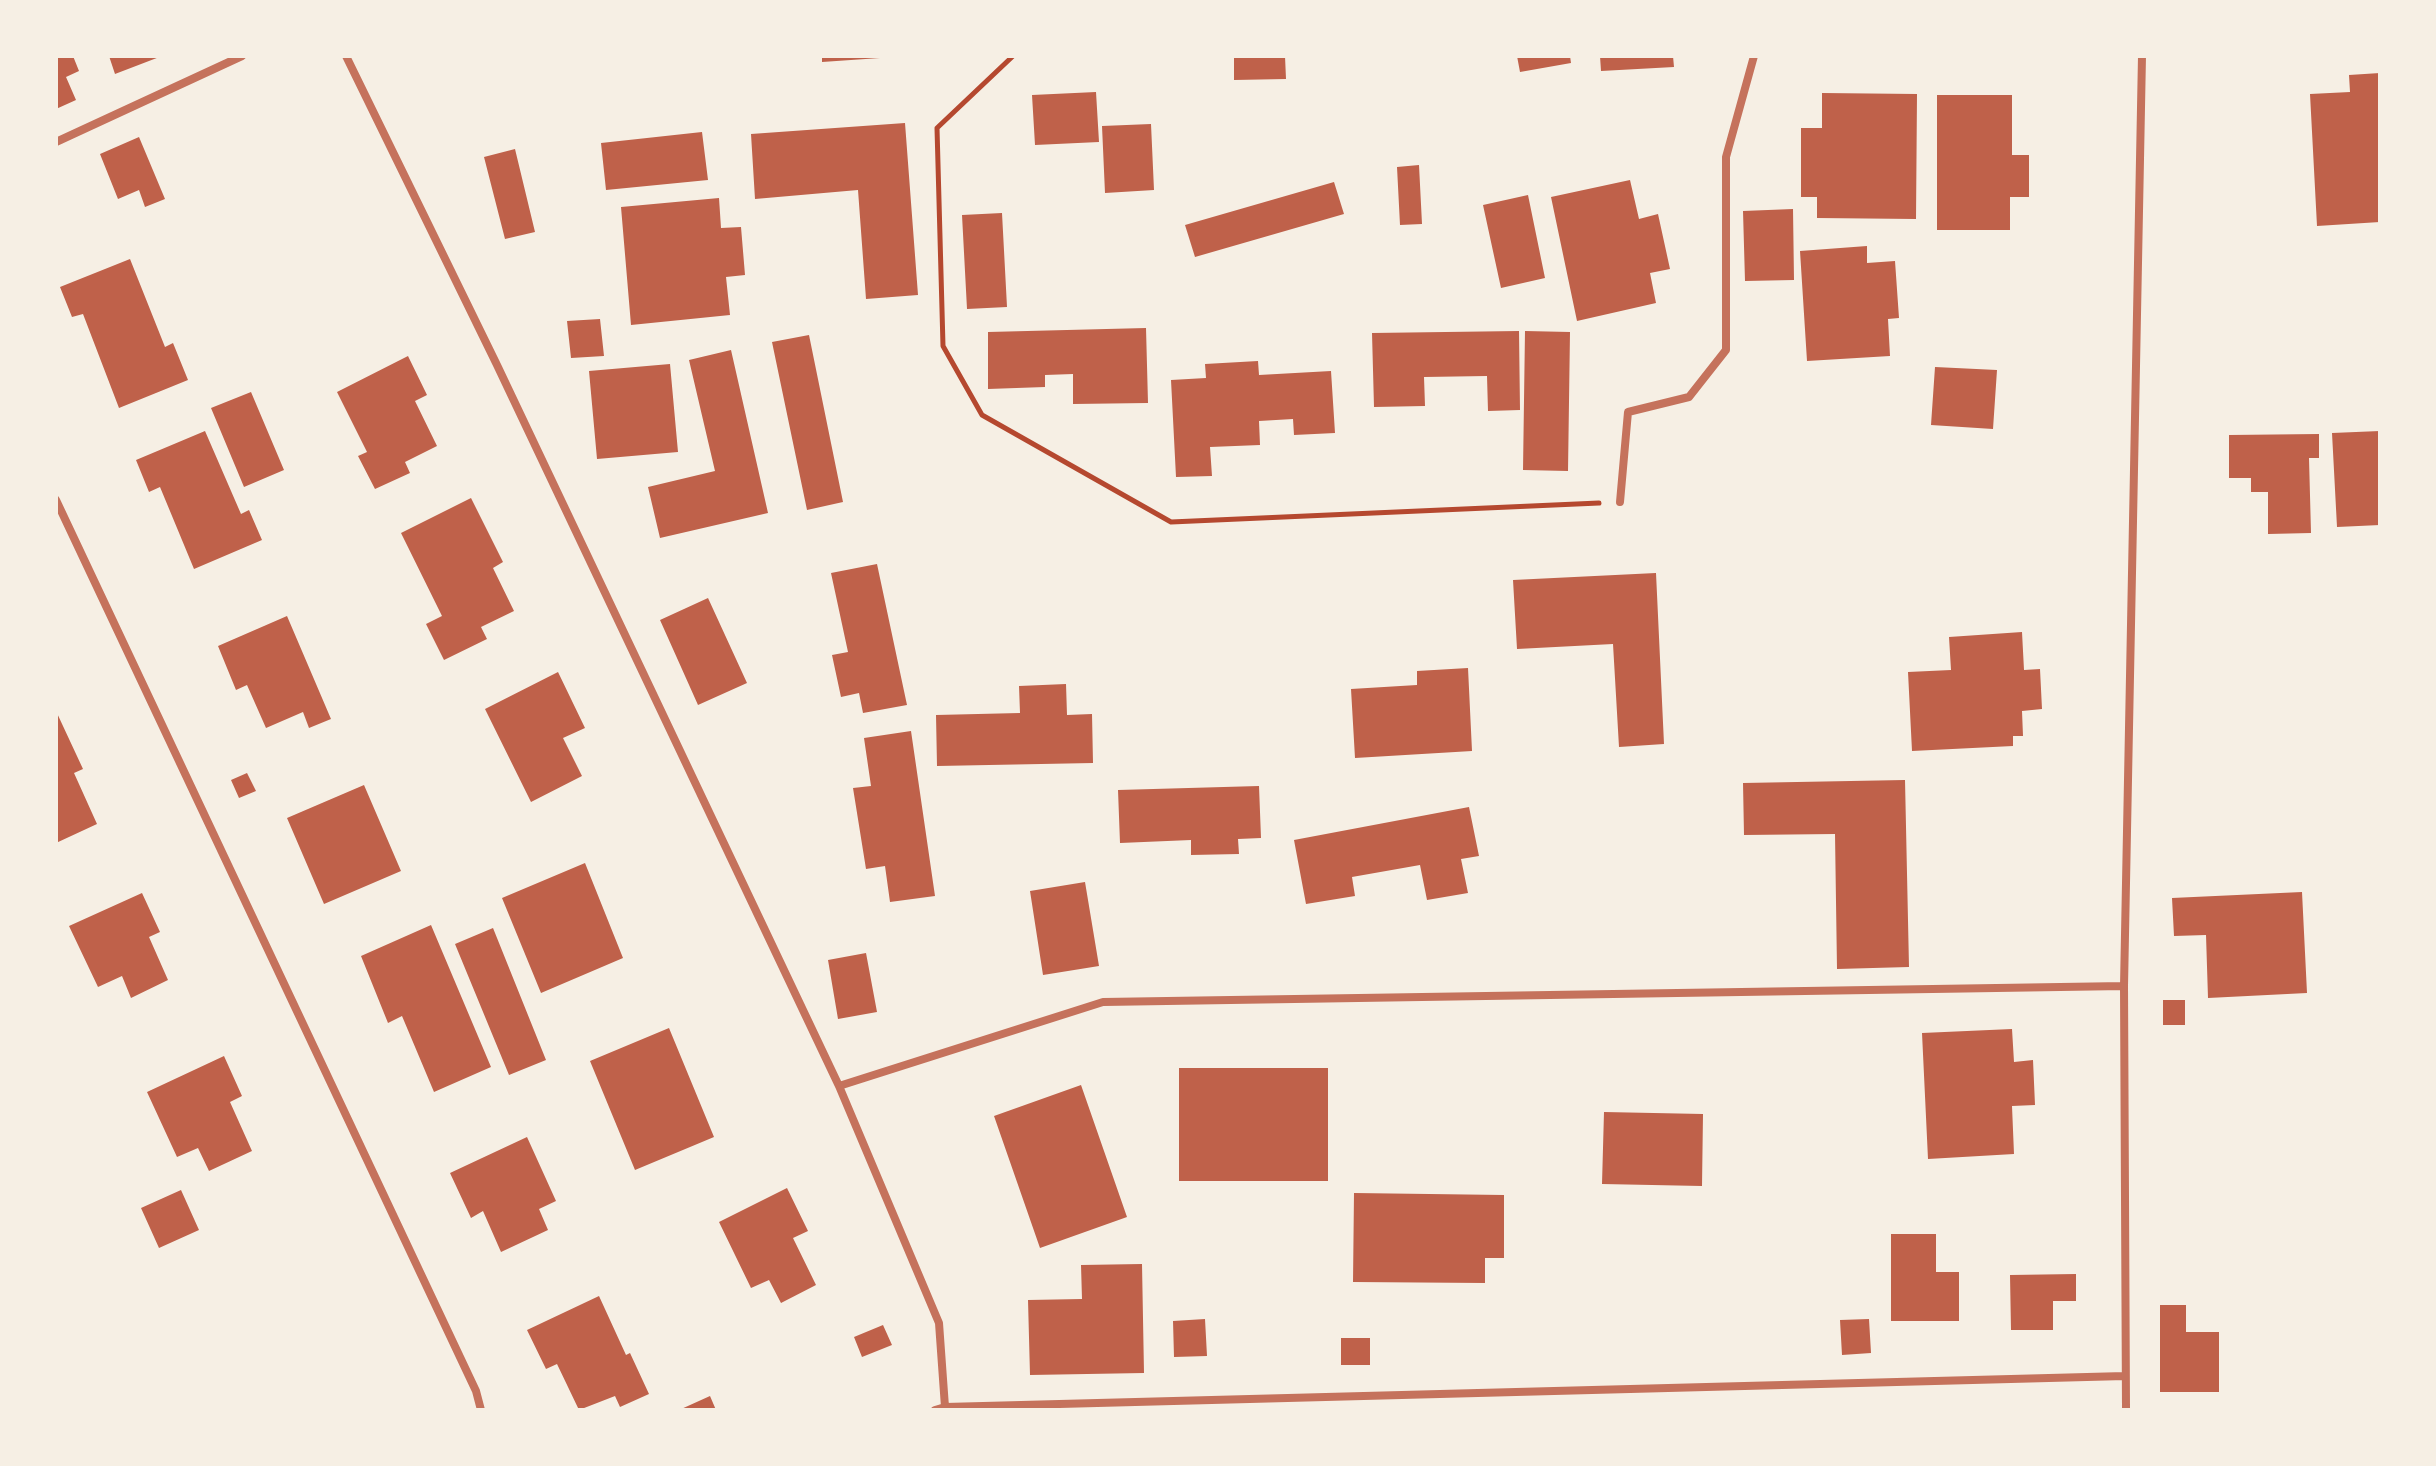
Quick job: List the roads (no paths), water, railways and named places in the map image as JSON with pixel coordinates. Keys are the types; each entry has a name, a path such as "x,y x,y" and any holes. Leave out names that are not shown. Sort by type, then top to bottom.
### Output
{"street":[{"path":"56,142 242,56"},
{"path":"346,56 504,380 839,1086 939,1323 945,1407"},
{"path":"1620,502 1628,412 1689,397 1726,350 1726,157 1754,56"},
{"path":"2126,1410 2124,986 2142,56"},
{"path":"56,500 476,1391 481,1410"},
{"path":"839,1086 1103,1002 2124,986"},
{"path":"935,1410 945,1407 2125,1376"}]}
